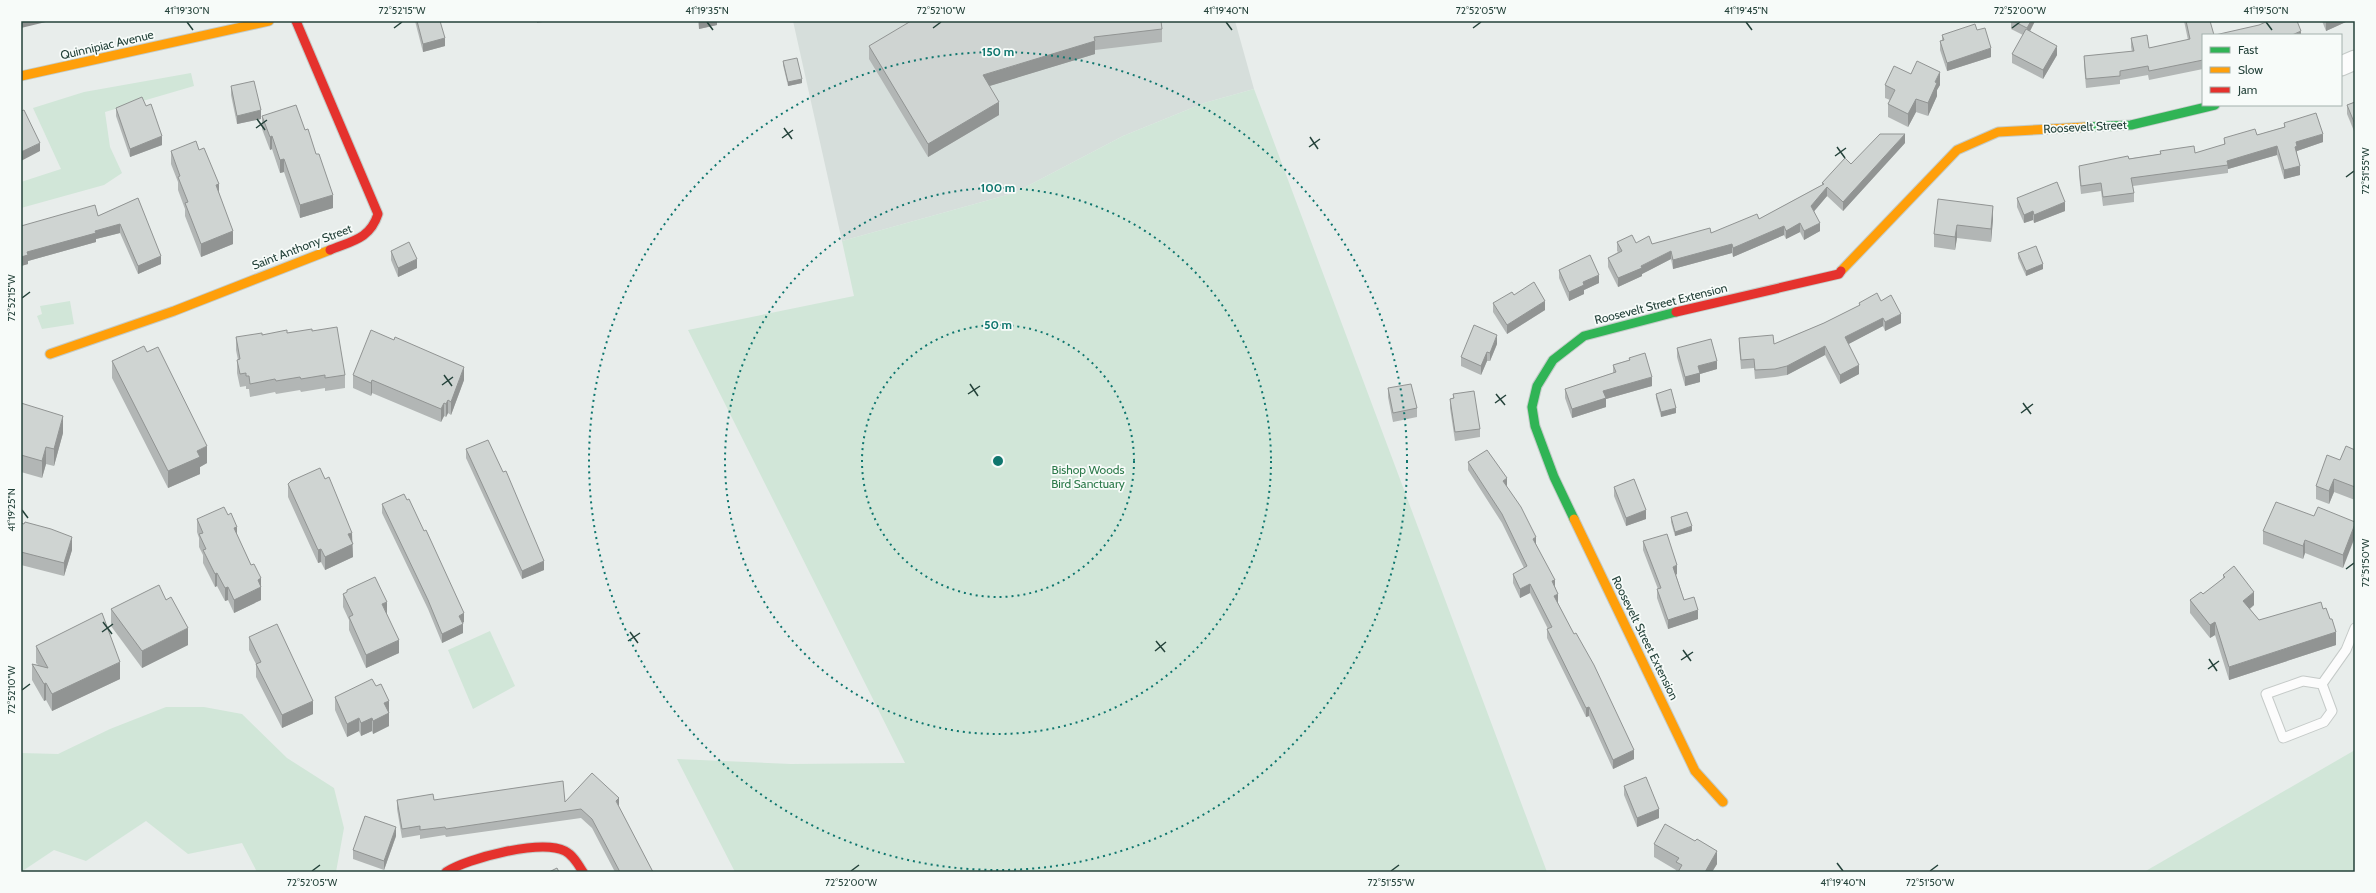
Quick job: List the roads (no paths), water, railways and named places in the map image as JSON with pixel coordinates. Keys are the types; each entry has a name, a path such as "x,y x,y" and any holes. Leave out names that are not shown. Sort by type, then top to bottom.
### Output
{"street":[{"name":"Quinnipiac Avenue","path":"21,76 269,21"},
{"name":"Saint Anthony Street","path":"50,354 174,311 362,237 374,227 378,214 296,21"},
{"path":"2342,66 2355,60"},
{"name":"Roosevelt Street","path":"1957,150 1998,132 2131,125 2211,106"},
{"name":"Roosevelt Street Extension","path":"1723,802 1695,771 1554,477 1535,426 1532,407 1537,386 1553,360 1584,336 1621,325 1839,274 1957,150"},
{"path":"446,872 470,859 545,847 564,850 576,860 583,872"}],"lane":[{"path":"2322,684 2346,650 2355,628"},
{"path":"2303,681 2322,684 2332,711 2324,722 2282,738 2266,694 2303,681"}],"park label":[{"name":"Bishop Woods Bird Sanctuary","path":"1088,477"}]}
